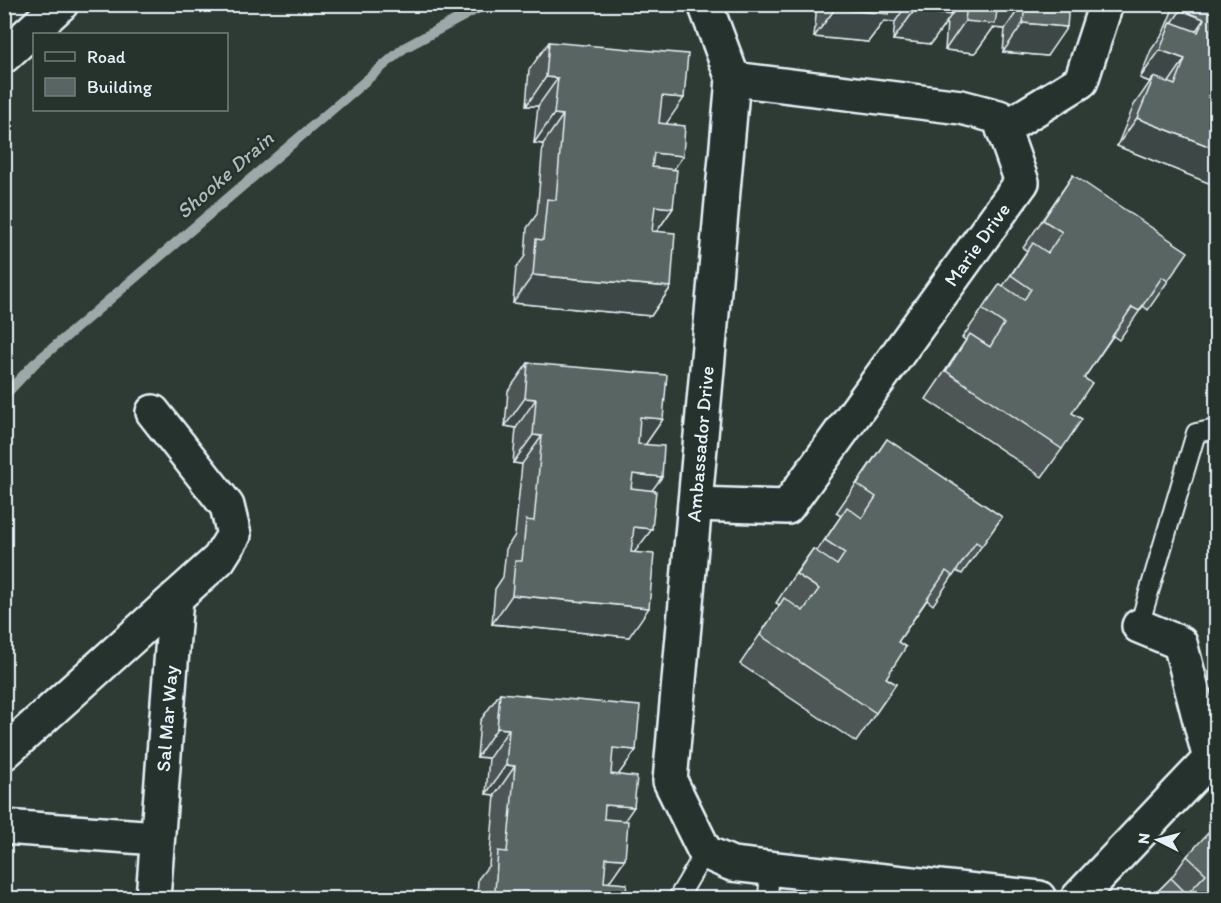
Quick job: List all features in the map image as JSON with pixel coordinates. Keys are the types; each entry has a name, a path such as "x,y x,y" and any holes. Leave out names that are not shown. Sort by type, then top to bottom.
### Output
{"street":[{"path":"4,56 61,4"},
{"name":"Ambassador Drive","path":"705,4 734,79 670,781 718,858"},
{"path":"734,79 961,106 999,117 1003,129 1081,81 1106,4"},
{"name":"Marie Drive","path":"695,504 787,507 1022,182 1003,129"},
{"path":"4,753 219,559 234,535 227,506 153,412"},
{"name":"Sal Mar Way","path":"153,898 176,598"},
{"path":"1078,898 1210,759 1212,747 1180,643 1139,626"},
{"path":"4,827 158,838"},
{"path":"718,858 769,883 1040,898"}],"lane":[{"path":"1139,626 1196,433 1216,429"},
{"path":"678,898 718,858"}],"building":[{"path":"835,4 889,4 889,14 835,9"},
{"path":"914,4 953,4 951,15 914,11"},
{"path":"967,4 998,4 995,24 965,21"},
{"path":"1025,4 1069,4 1067,27 1023,23"},
{"path":"1183,4 1216,4 1216,149 1137,118 1154,77 1175,85 1185,59 1160,50 1171,22 1198,32 1204,19 1181,10"},
{"path":"549,42 688,54 684,98 662,96 659,123 685,126 683,156 654,153 652,167 677,170 673,208 655,206 652,231 675,233 671,287 533,275 536,239 543,240 547,199 556,200 563,115 554,114 558,78 546,77"},
{"path":"1073,175 1188,252 1168,281 1162,277 1139,311 1132,307 1084,378 1092,383 1072,413 1082,419 1062,449 946,371 970,334 990,347 1004,324 982,309 1000,284 1024,300 1031,289 1011,275 1033,243 1048,253 1062,232 1043,220"},
{"path":"528,363 667,375 663,419 640,417 638,444 664,446 662,477 633,474 631,488 656,491 652,529 634,527 631,552 654,554 649,608 512,595 515,561 522,561 526,520 534,521 542,436 533,435 536,399 525,398"},
{"path":"887,439 1002,517 982,546 976,542 953,576 946,571 898,642 906,647 886,678 896,684 876,713 760,635 784,598 803,611 819,589 796,574 813,549 837,565 845,553 825,540 847,507 862,518 876,497 857,484"},
{"path":"500,693 640,706 636,750 613,748 611,774 637,777 634,807 605,805 604,819 628,821 625,859 606,858 604,882 627,884 625,898 487,898 487,891 495,891 498,851 507,852 515,766 506,765 509,729 497,728"},
{"path":"1208,833 1216,842 1216,898 1151,898 1171,878 1187,894 1206,874 1187,856"},
{"path":"832,894 876,898 832,898"},
{"path":"903,896 926,898 903,898"}],"waterway":[{"name":"Shooke Drain","path":"4,396 34,364 404,48 486,4"}]}
